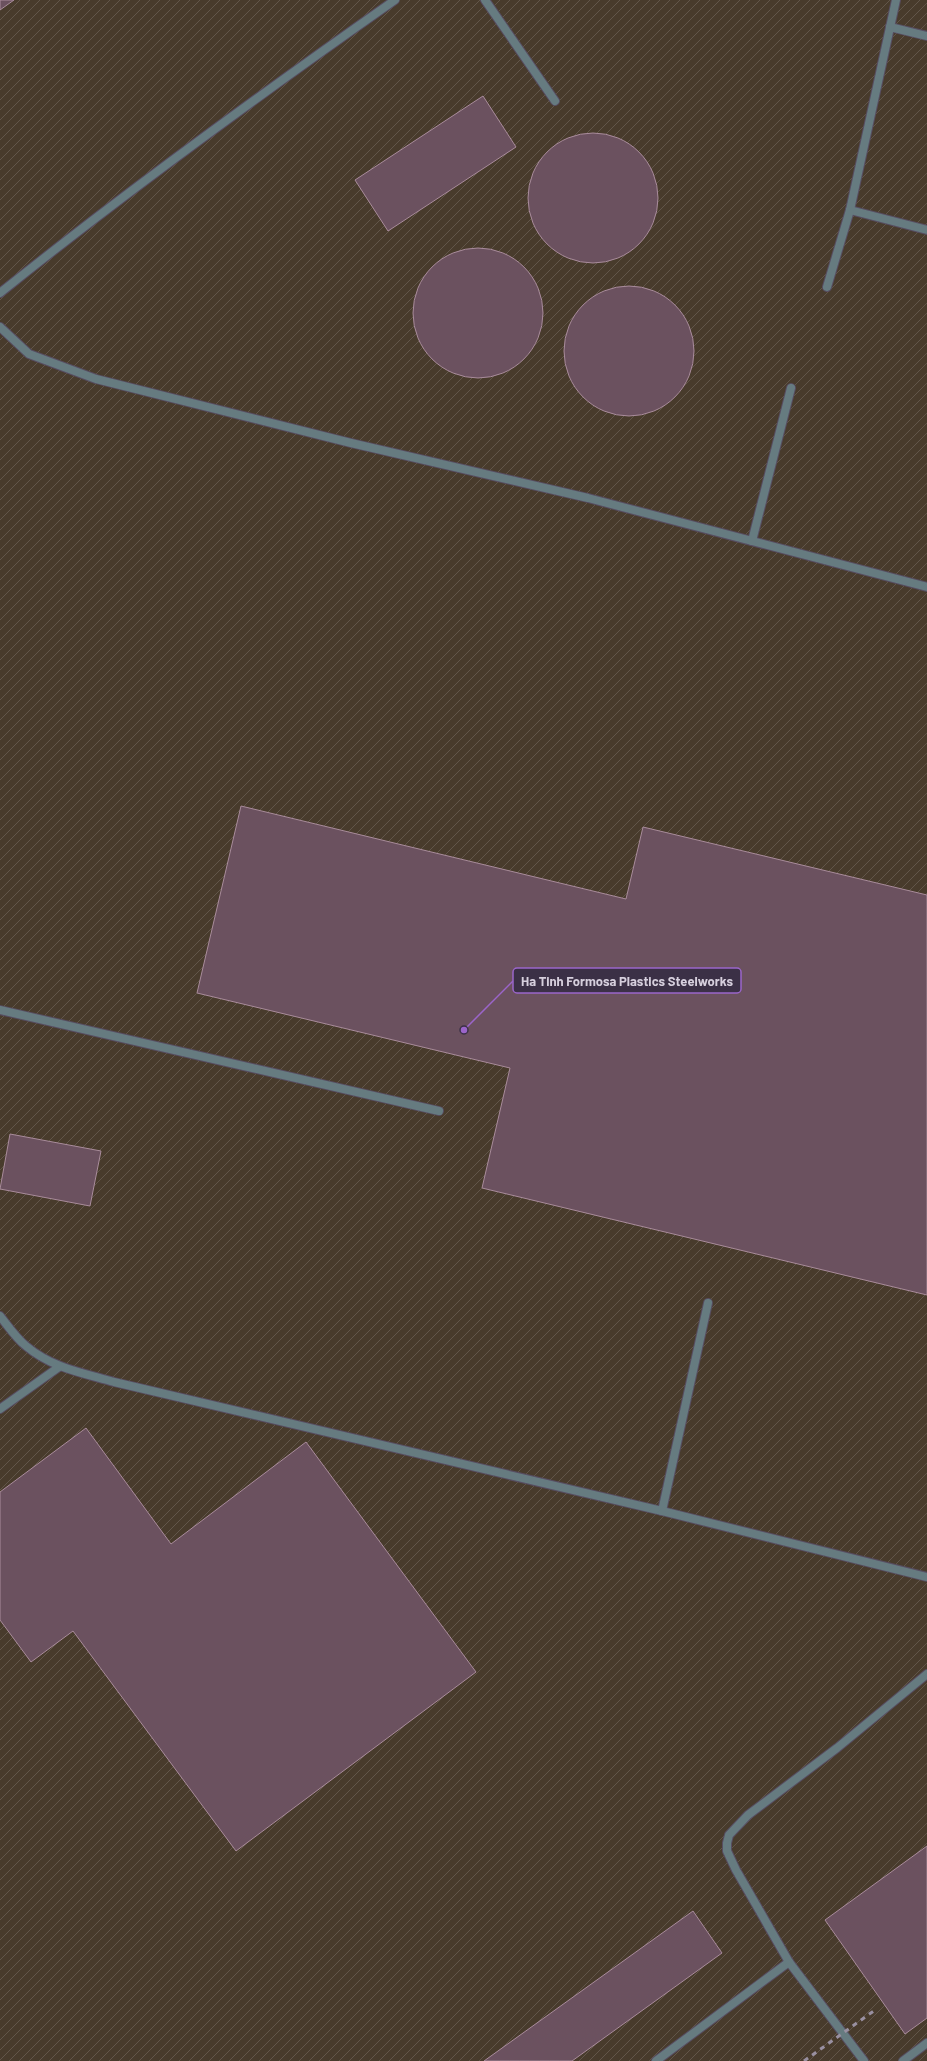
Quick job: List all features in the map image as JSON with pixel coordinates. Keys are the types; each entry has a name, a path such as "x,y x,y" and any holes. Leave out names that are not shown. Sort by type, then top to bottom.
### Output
{"lane":[{"path":"0,293 75,233 192,145 395,0"},
{"path":"485,0 555,101"},
{"path":"827,287 850,210 896,0"},
{"path":"890,27 927,36"},
{"path":"850,210 927,230"},
{"path":"0,327 29,354 102,381 351,443 588,498 927,587"},
{"path":"752,541 791,388"},
{"path":"0,1010 439,1111"},
{"path":"662,1511 708,1303"},
{"path":"0,1316 25,1345 59,1367 114,1382 662,1511 927,1577"},
{"path":"0,1409 59,1367"},
{"path":"864,2061 789,1962 736,1870 727,1851 726,1843 729,1835 748,1815 837,1748 927,1674"},
{"path":"656,2061 789,1962"},
{"path":"903,2061 927,2043"}],"shaded area":[{"path":"0,0 927,0 927,2061 0,2061"}],"building":[{"path":"0,0 14,0 0,10"},
{"path":"483,96 516,147 388,231 355,180"},
{"path":"599,133 612,135 624,140 644,157 651,167 656,179 658,198 656,217 651,229 634,249 624,256 612,261 587,263 574,261 562,256 542,239 535,229 530,217 528,192 530,179 535,167 552,147 562,140 574,135"},
{"path":"484,248 509,255 524,267 536,282 542,300 542,326 536,344 524,359 509,371 491,377 472,378 447,371 432,359 420,344 414,326 413,307 420,282 432,267 447,255 465,249"},
{"path":"635,286 648,288 660,293 680,310 687,320 692,332 694,351 692,370 687,382 670,402 660,409 648,414 623,416 610,414 598,409 578,392 571,382 566,370 564,345 566,332 571,320 588,300 598,293 610,288"},
{"path":"241,806 626,899 643,827 927,895 927,1295 482,1188 510,1068 197,993"},
{"path":"10,1134 101,1151 90,1206 0,1189"},
{"path":"86,1428 171,1544 306,1442 476,1672 236,1851 73,1631 31,1662 0,1620 0,1492"},
{"path":"927,1846 927,2018 905,2034 825,1920"},
{"path":"693,1911 722,1953 572,2061 484,2061"}],"railway":[{"path":"804,2061 875,2010"}],"place":[{"name":"Ha Tinh Formosa Plastics Steelworks","path":"464,1030"}]}
